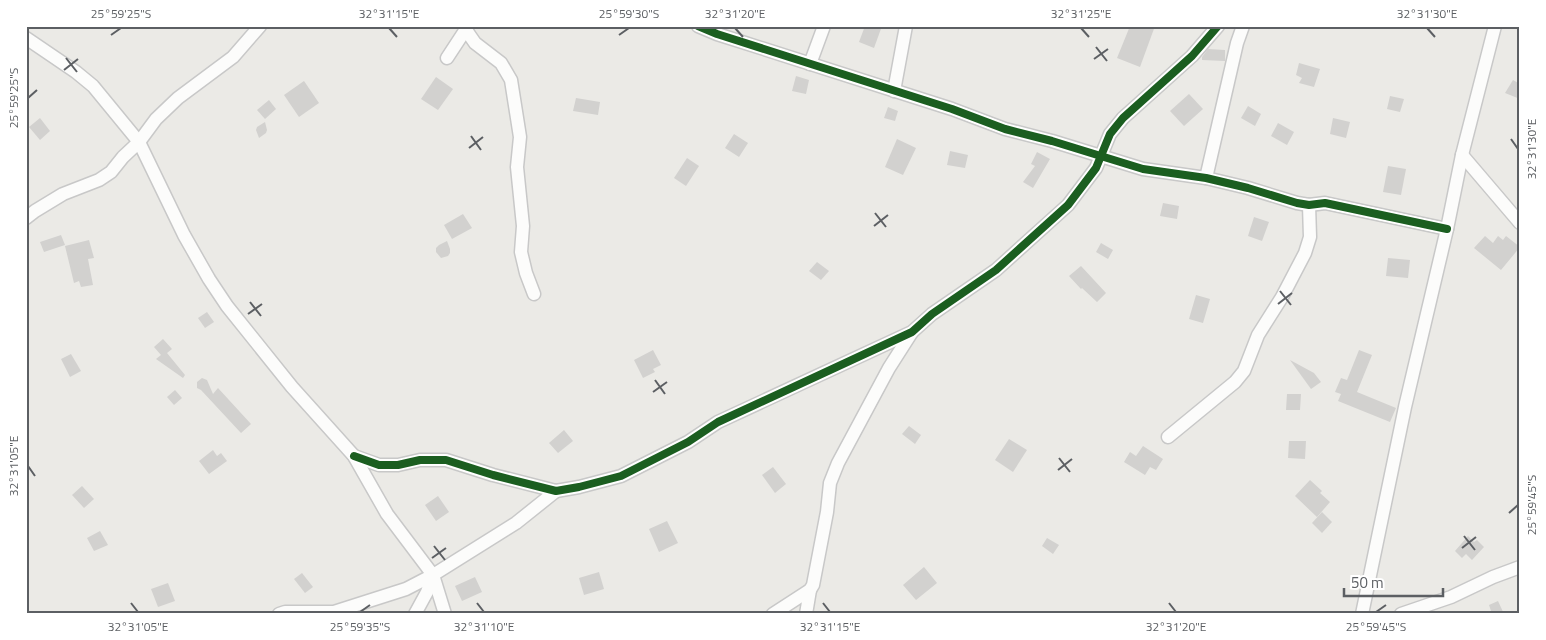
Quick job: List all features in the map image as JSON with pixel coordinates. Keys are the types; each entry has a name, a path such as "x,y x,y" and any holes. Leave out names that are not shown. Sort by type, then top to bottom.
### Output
{"street":[{"path":"29,212 63,194 99,180 111,172 122,157 140,142 156,119 178,98 233,57 260,26"},
{"path":"698,26 952,109 1005,129 1143,169 1206,178 1297,203 1309,205 1325,203 1447,229"},
{"path":"810,64 824,26"},
{"path":"894,91 906,26"},
{"path":"806,614 810,590 816,576 830,483 838,463 888,368 912,332 932,314 996,270 1068,205 1096,168 1110,134 1123,118 1192,56 1218,26"},
{"path":"1206,178 1237,43 1243,26"},
{"path":"1362,614 1405,407 1447,229 1462,155 1495,26"},
{"path":"447,58 467,28 475,43 501,63 511,80 520,138 517,167 523,226 521,252 534,294"},
{"path":"26,38 90,82 140,142 184,235 209,279 227,306 292,387 354,456 387,514 433,575 445,614"},
{"path":"1462,155 1520,222"},
{"path":"1168,437 1235,382 1244,371 1258,334 1282,297 1305,253 1310,237 1309,205"},
{"path":"354,456 379,465 398,465 420,460 446,460 493,475 556,491 578,487 621,476 688,442 718,422 912,332"},
{"path":"279,614 285,612 334,612 406,589 433,575 516,523 556,491"},
{"path":"1401,614 1451,597 1492,577 1520,567"},
{"path":"415,614 427,592 433,575"},
{"path":"773,614 810,590"}],"building":[{"path":"865,26 882,26 874,48 859,42"},
{"path":"1130,26 1155,26 1140,67 1117,58"},
{"path":"1208,49 1225,50 1225,61 1202,60"},
{"path":"1299,63 1320,69 1314,87 1299,83 1302,78 1296,75"},
{"path":"796,76 809,80 806,94 792,91"},
{"path":"436,77 453,89 438,110 421,99"},
{"path":"1513,80 1520,84 1520,99 1505,93"},
{"path":"304,81 319,103 299,117 284,95"},
{"path":"1189,94 1203,109 1184,126 1170,111"},
{"path":"1390,96 1404,99 1400,112 1387,109"},
{"path":"576,98 600,102 598,115 573,111"},
{"path":"269,100 276,109 265,119 257,110"},
{"path":"1248,106 1261,114 1255,126 1241,118"},
{"path":"888,107 898,111 895,121 884,118"},
{"path":"40,118 50,131 40,140 29,127"},
{"path":"1333,118 1350,122 1346,138 1330,134"},
{"path":"265,122 266,133 259,138 256,130 257,127"},
{"path":"1278,123 1294,132 1287,145 1271,136"},
{"path":"734,134 748,143 739,157 725,148"},
{"path":"897,139 916,148 903,175 885,167"},
{"path":"950,151 968,155 965,168 947,165"},
{"path":"1037,152 1050,159 1033,188 1023,182 1035,166 1031,164"},
{"path":"687,158 699,166 686,186 674,178"},
{"path":"1388,166 1406,169 1401,195 1383,192"},
{"path":"1163,203 1179,206 1177,219 1160,216"},
{"path":"463,214 472,228 452,239 444,225"},
{"path":"1254,217 1269,222 1262,241 1248,236"},
{"path":"61,235 65,245 44,252 40,242"},
{"path":"1485,236 1493,243 1498,236 1503,240 1506,236 1520,247 1501,270 1474,248"},
{"path":"89,240 94,258 88,259 93,285 81,287 79,281 74,283 65,246"},
{"path":"447,241 450,253 448,256 441,258 436,252 436,248"},
{"path":"1101,243 1113,250 1108,259 1096,252"},
{"path":"1388,258 1410,260 1408,278 1386,276"},
{"path":"817,262 829,271 821,280 809,271"},
{"path":"1081,266 1106,293 1097,302 1069,276"},
{"path":"1196,295 1210,299 1203,323 1189,319"},
{"path":"207,312 214,322 205,328 198,318"},
{"path":"163,339 172,349 167,353 185,375 183,378 156,359 161,355 154,347"},
{"path":"653,350 661,365 653,369 655,372 643,378 634,360"},
{"path":"1359,350 1372,355 1357,392 1396,408 1390,422 1338,401 1341,394 1335,392 1341,378 1347,380"},
{"path":"71,354 81,371 70,377 61,359"},
{"path":"1290,360 1314,373 1321,382 1311,389"},
{"path":"202,378 207,380 213,394 218,388 251,424 241,433 197,388 197,382"},
{"path":"175,390 182,398 174,405 167,397"},
{"path":"1287,394 1301,394 1300,410 1286,410"},
{"path":"909,426 921,435 915,444 902,434"},
{"path":"564,430 573,441 558,453 549,443"},
{"path":"1009,439 1027,450 1013,472 995,460"},
{"path":"1289,441 1306,441 1305,459 1288,458"},
{"path":"1143,446 1163,459 1156,470 1150,467 1145,475 1124,462 1130,452 1136,456"},
{"path":"213,450 217,456 221,453 227,461 209,474 199,461"},
{"path":"773,467 786,484 775,493 762,475"},
{"path":"1310,480 1330,502 1317,517 1295,496"},
{"path":"82,486 94,499 84,508 72,495"},
{"path":"438,496 449,512 436,521 425,505"},
{"path":"1322,512 1332,522 1322,533 1312,523"},
{"path":"667,521 678,543 659,552 649,529"},
{"path":"100,531 108,545 94,551 87,538"},
{"path":"1468,536 1474,542 1477,540 1484,547 1472,560 1466,554 1462,558 1455,551"},
{"path":"1047,538 1059,545 1053,554 1042,546"},
{"path":"924,567 937,583 916,600 903,585"},
{"path":"599,572 604,589 584,595 579,578"},
{"path":"302,573 313,587 305,593 294,579"},
{"path":"475,577 482,592 462,601 455,586"},
{"path":"168,583 175,601 158,607 151,589"},
{"path":"1498,601 1504,614 1492,614 1489,605"}],"cycle path":[{"path":"698,26 717,34 952,109 1005,129 1052,141 1143,169 1206,178 1297,203 1309,205 1325,203 1447,229"},
{"path":"354,456 379,465 398,465 420,460 446,460 493,475 556,491 579,487 621,476 688,442 718,422 912,332 932,314 996,270 1068,205 1096,168 1110,134 1123,118 1192,56 1218,26"}]}
